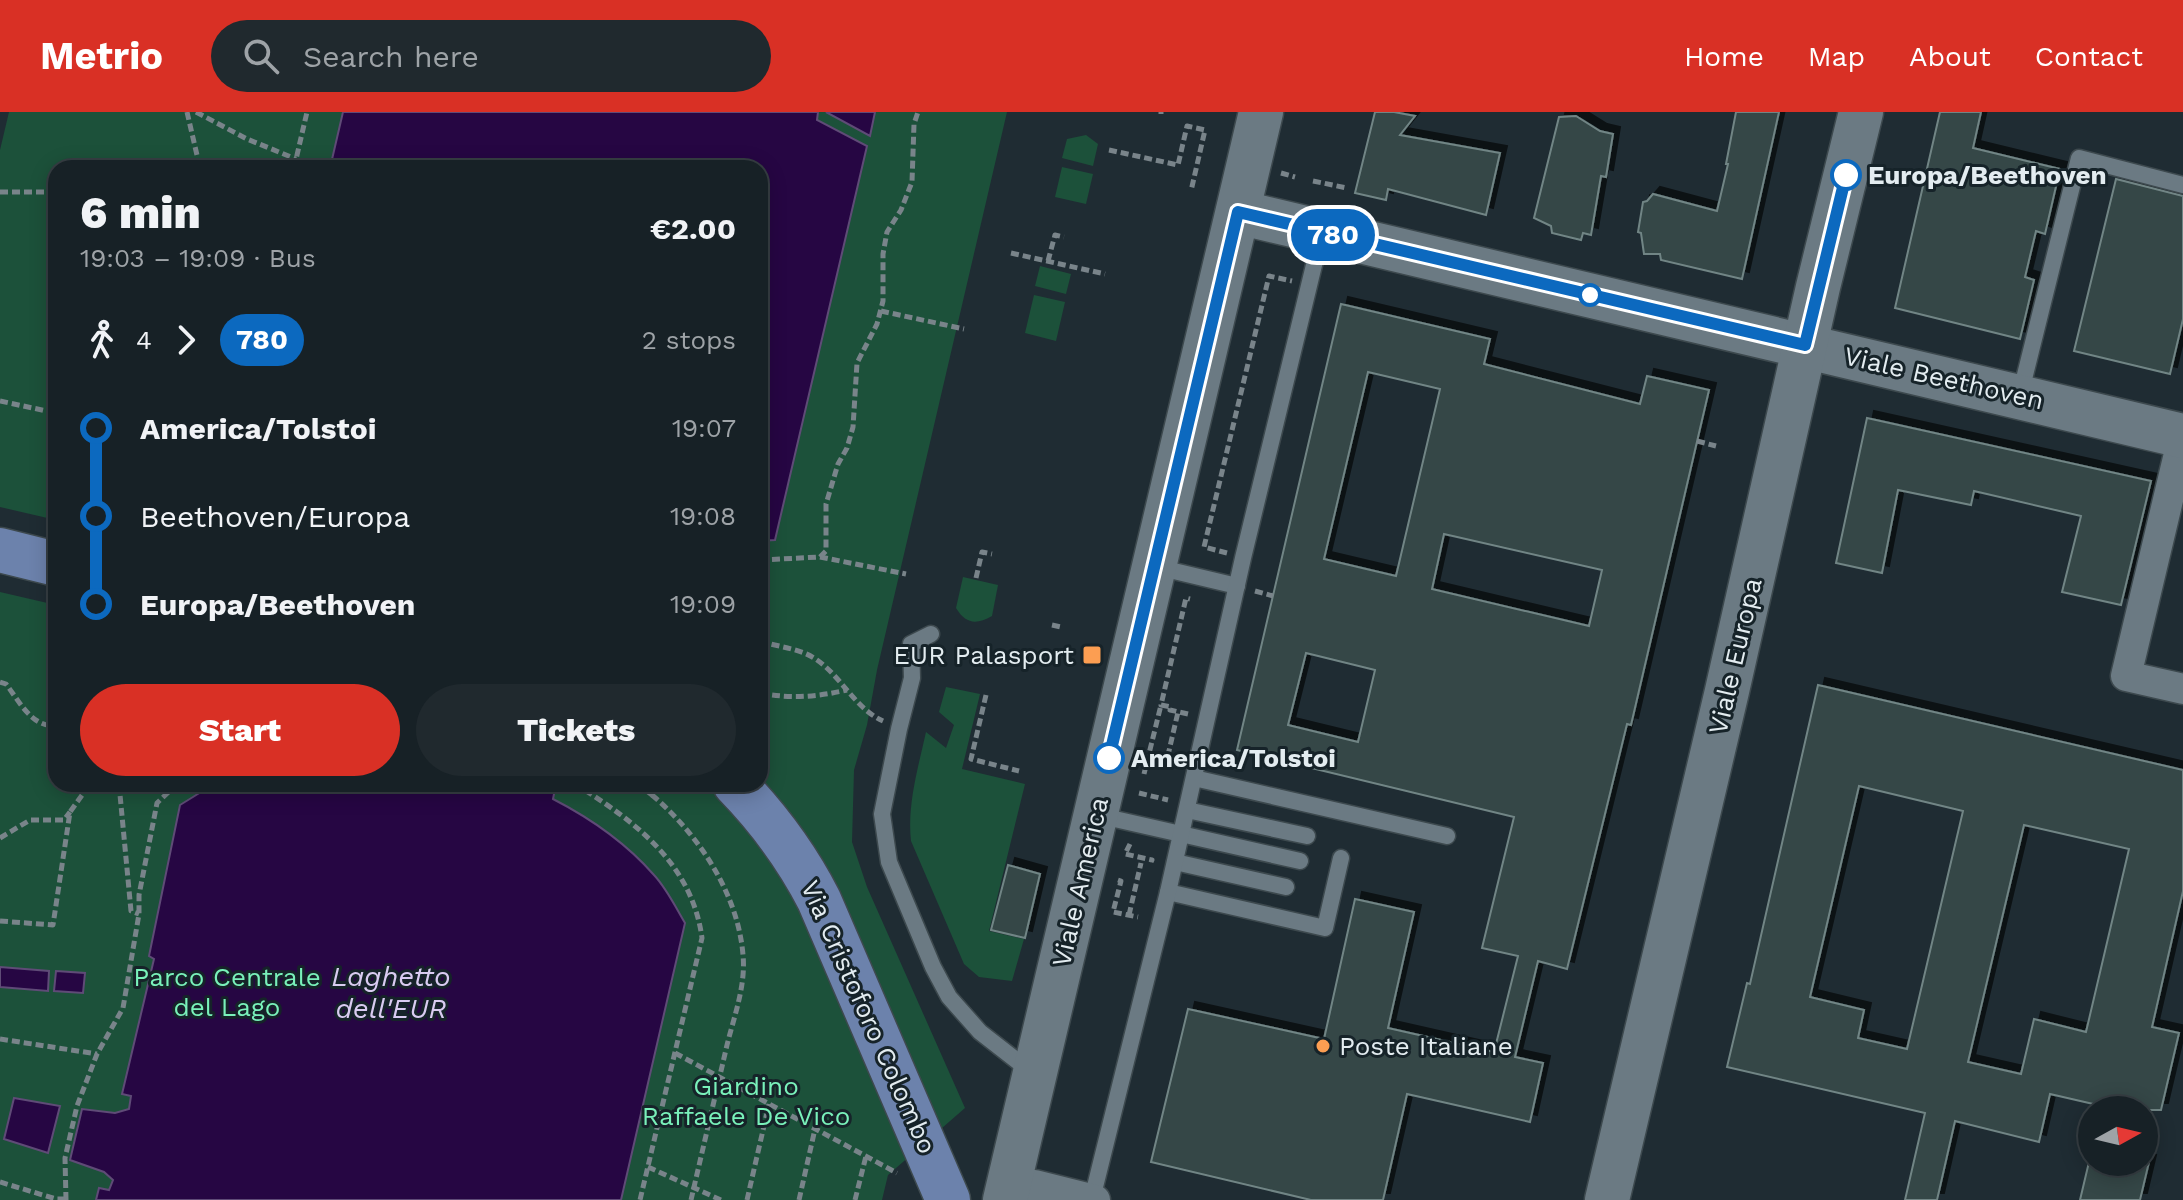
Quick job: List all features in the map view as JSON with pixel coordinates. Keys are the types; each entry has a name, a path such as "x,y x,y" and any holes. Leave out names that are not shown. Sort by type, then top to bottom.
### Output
{"main road":[{"path":"0,550 48,562"},
{"name":"Via Cristoforo Colombo","path":"742,792 774,827 815,892 944,1189"}],"street":[{"name":"Viale America","path":"1007,1192 1261,112"},
{"name":"Viale Europa","path":"1607,1200 1861,112"},
{"name":"Viale Beethoven","path":"1238,212 2183,436"},
{"path":"2183,436 2126,676 2183,689"},
{"name":"Via Cristoforo Colombo","path":"944,1189 955,1187 1007,1192 1035,1185 1094,1200"}],"lane":[{"path":"2020,395 2079,158 2183,185"},
{"path":"1094,1200 1322,232"},
{"path":"1155,566 1237,586"},
{"path":"931,634 911,644 912,678 882,814 884,839 892,872 949,997 980,1032 1034,1074"},
{"path":"1194,778 1447,836"},
{"path":"1187,810 1307,836"},
{"path":"1096,815 1300,861"},
{"path":"1168,892 1325,928 1341,858"},
{"path":"1175,862 1286,887"}],"path":[{"path":"187,112 198,160"},
{"path":"196,112 247,139 296,159 307,112"},
{"path":"820,557 826,551 826,504 830,488 853,427 857,363 881,311 887,232 901,210 912,182 914,124 918,112"},
{"path":"1109,150 1178,165 1187,126 1205,130 1191,191"},
{"path":"1278,173 1295,177"},
{"path":"1313,181 1347,188"},
{"path":"0,192 48,192"},
{"path":"1048,261 1055,235 1064,237"},
{"path":"1011,253 1105,274"},
{"path":"1234,555 1204,547 1269,276 1298,282"},
{"path":"881,311 964,329"},
{"path":"0,401 48,411"},
{"path":"1697,441 1716,446"},
{"path":"976,578 982,552 992,554"},
{"path":"768,560 820,557 906,574"},
{"path":"1141,804 1139,793 1186,598 1192,599"},
{"path":"1052,625 1061,627"},
{"path":"768,644 814,658 872,716 899,729"},
{"path":"0,682 6,684 36,722 48,726"},
{"path":"768,694 817,697 847,690"},
{"path":"986,695 971,759 1019,771"},
{"path":"1161,705 1190,715 1186,729"},
{"path":"1165,768 1178,712"},
{"path":"1139,793 1169,800 1173,786"},
{"path":"0,838 30,820 64,820 84,792"},
{"path":"120,792 131,911 139,914"},
{"path":"0,1182 66,1200 65,1158 77,1106 97,1054 123,1008 139,914 139,895 157,803 169,792"},
{"path":"588,792 641,831 671,863 690,890 699,915 702,938 640,1200"},
{"path":"648,792 676,816 697,841 719,878 735,919 744,957 739,994 691,1200"},
{"path":"0,921 53,925 70,812"},
{"path":"1131,843 1125,854 1152,860 1148,874"},
{"path":"1129,915 1141,863"},
{"path":"1118,880 1121,881 1113,912 1138,917"},
{"path":"1135,928 1141,903"},
{"path":"0,1039 97,1054"},
{"path":"675,1053 897,1173"},
{"path":"747,1200 769,1104"},
{"path":"799,1200 815,1129"},
{"path":"855,1200 866,1156"},
{"path":"648,1167 721,1200"}],"green space":[{"name":"Parco Centrale del Lago","path":"9,112 1007,112 877,670 867,725 854,770 852,842 867,887 965,1108 888,1175 882,1200 0,1200 0,592 48,603 48,792 768,792 768,160 48,160 48,518 0,507 0,150"},
{"path":"1086,135 1098,144 1093,166 1062,158 1067,139"},
{"path":"1062,167 1093,174 1086,204 1055,197"},
{"path":"1040,266 1071,274 1066,294 1035,286"},
{"path":"1034,295 1065,302 1056,341 1025,333"},
{"path":"963,577 998,585 992,616 972,621 956,608"},
{"path":"946,687 980,694 962,769 1025,784 989,931 1024,939 1012,981 979,977 964,964 911,841 912,800 926,732 946,748 954,725 939,712"}],"water":[{"path":"343,112 818,112 817,120 867,146 775,540 768,540 768,160 332,160"},
{"path":"826,112 875,112 870,136"},
{"name":"Laghetto dell'EUR","path":"201,792 554,792 553,799 607,832 632,852 663,886 685,923 621,1200 96,1200 99,1188 109,1190 113,1180 104,1172 70,1160 82,1109 115,1113 129,1109 131,1096 122,1094 154,959 149,956 180,805"},
{"path":"0,967 49,971 48,991 0,987"},
{"path":"56,971 85,973 83,993 54,991"},
{"path":"14,1098 60,1106 48,1153 4,1139"}],"building":[{"path":"1375,112 1415,116 1400,135 1500,153 1486,215 1388,189 1386,200 1355,193"},
{"path":"1736,112 1779,112 1742,279 1661,260 1660,254 1644,254 1641,233 1638,232 1643,202 1653,194 1717,211"},
{"path":"1940,112 1981,112 1973,148 2060,169 2045,234 2036,231 2025,277 2034,280 2020,339 1895,308"},
{"path":"1576,116 1600,131 1613,134 1606,177 1601,176 1591,235 1583,233 1581,240 1552,233 1551,226 1534,218 1559,117"},
{"path":"2116,179 2183,196 2183,319 2170,374 2074,351"},
{"path":"1341,304 1490,339 1484,364 1640,404 1647,376 1709,390 1631,725 1627,724 1567,969 1538,961 1515,1057 1543,1063 1530,1122 1407,1094 1383,1200 1311,1200 1151,1162 1188,1009 1324,1039 1355,899 1414,912 1388,1028 1494,1052 1518,956 1482,948 1514,817 1237,750","holes":["1368,372 1440,389 1396,576 1324,559","1444,534 1602,570 1589,626 1432,589","1306,653 1375,670 1358,742 1288,725"]},
{"path":"1867,418 2151,481 2121,605 2062,592 2081,516 1974,491 1971,505 1898,490 1882,573 1836,563"},
{"path":"1818,685 2183,770 2183,891 2152,1027 2179,1033 2161,1110 2158,1110 2158,1096 2078,1096 2078,1100 2050,1094 2039,1142 1955,1121 1937,1200 1905,1200 1925,1113 1727,1067 1747,983 1750,984","holes":["1859,786 1963,811 1907,1049 1858,1038 1864,1010 1810,997","2024,825 2129,849 2086,1032 2034,1019 2021,1074 1968,1062"]},
{"path":"1008,865 1040,874 1025,938 991,930"},
{"path":"2086,1176 2146,1176 2140,1200 2080,1200"}],"bus line":[{"name":"780","path":"1109,758 1238,212 1805,345 1846,175"}],"place":[{"name":"Europa/Beethoven","path":"1846,175"},
{"name":"EUR Palasport","path":"1092,655"},
{"name":"America/Tolstoi","path":"1109,758"},
{"name":"Poste Italiane","path":"1323,1046"}],"park label":[{"name":"Giardino Raffaele De Vico","path":"746,1101"}]}
